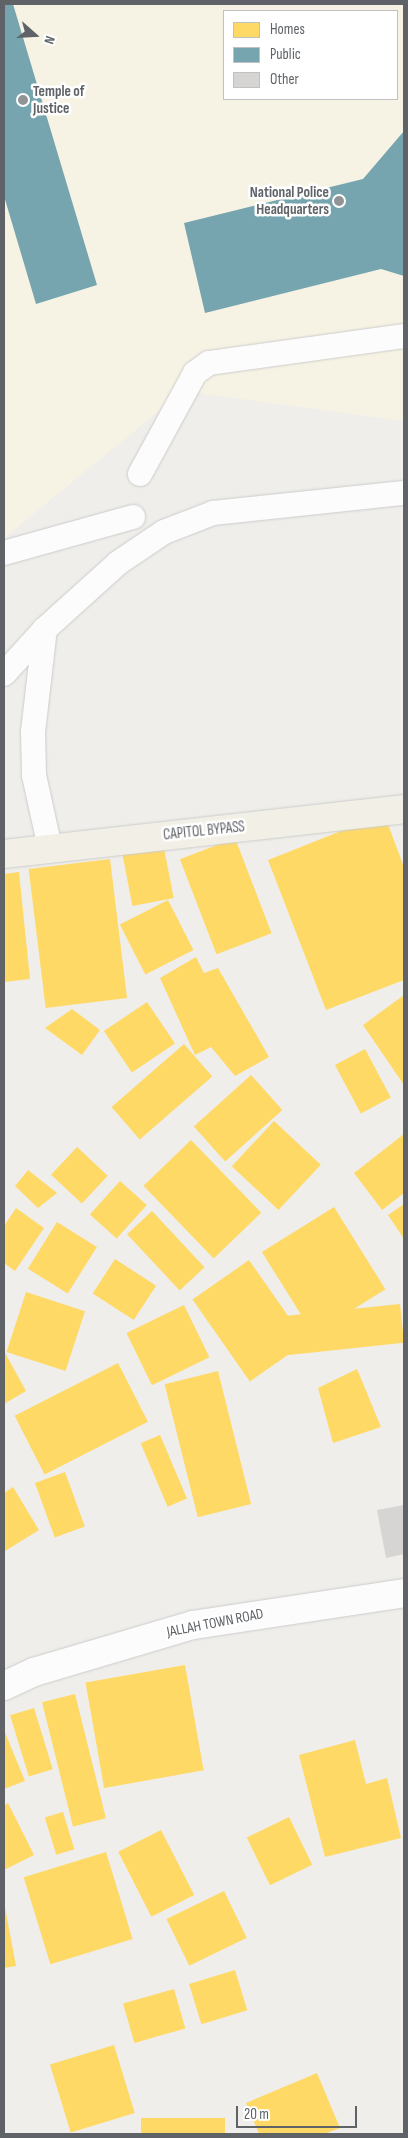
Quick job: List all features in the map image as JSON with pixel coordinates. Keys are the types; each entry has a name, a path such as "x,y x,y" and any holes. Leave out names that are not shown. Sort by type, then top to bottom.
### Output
{"highway":[{"name":"CAPITOL BYPASS","path":"4,854 404,809"}],"street":[{"name":"JALLAH TOWN ROAD","path":"4,1686 34,1672 193,1625 404,1593"}],"lane":[{"path":"140,474 195,373 209,363 404,336"},
{"path":"4,674 45,629 118,563 164,532 212,513 404,493"},
{"path":"4,553 133,517"},
{"path":"45,629 33,732 34,775 50,848"}],"shaded area":[{"path":"4,4 404,4 404,421 183,391 4,538"}],"building: Homes":[{"path":"384,814 404,867 404,980 326,1010 268,860"},
{"path":"235,838 272,933 216,954 180,859"},
{"path":"163,843 174,898 132,906 122,851"},
{"path":"110,859 127,998 46,1008 29,869"},
{"path":"19,872 30,979 4,982 4,874"},
{"path":"168,900 193,950 145,974 120,925"},
{"path":"196,957 204,973 218,968 269,1057 235,1076 211,1047 195,1055 160,978"},
{"path":"404,995 404,1085 363,1025"},
{"path":"147,1002 175,1043 132,1073 104,1031"},
{"path":"72,1009 100,1030 82,1055 45,1028"},
{"path":"184,1044 212,1076 140,1139 112,1107"},
{"path":"365,1049 391,1098 361,1114 335,1065"},
{"path":"251,1075 282,1110 225,1161 194,1127"},
{"path":"274,1121 321,1165 279,1210 232,1166"},
{"path":"404,1134 404,1193 382,1210 354,1173"},
{"path":"191,1140 261,1213 214,1259 144,1186"},
{"path":"77,1147 108,1176 82,1203 51,1175"},
{"path":"28,1170 57,1193 38,1208 15,1186"},
{"path":"120,1181 147,1205 117,1239 90,1214"},
{"path":"404,1204 404,1239 388,1215"},
{"path":"334,1207 385,1289 313,1334 262,1252"},
{"path":"16,1208 44,1228 15,1271 4,1263 4,1226"},
{"path":"152,1211 205,1267 180,1291 127,1234"},
{"path":"57,1222 97,1247 68,1294 28,1269"},
{"path":"115,1259 156,1286 134,1320 93,1293"},
{"path":"249,1260 306,1342 250,1381 192,1300"},
{"path":"26,1292 85,1311 65,1371 7,1352"},
{"path":"400,1304 404,1343 282,1356 278,1317"},
{"path":"184,1305 209,1357 152,1385 126,1333"},
{"path":"4,1351 26,1391 4,1404"},
{"path":"118,1363 148,1422 45,1474 15,1416"},
{"path":"357,1369 381,1427 333,1443 318,1388"},
{"path":"218,1371 251,1504 198,1517 165,1384"},
{"path":"160,1435 187,1499 168,1507 141,1443"},
{"path":"65,1472 85,1527 55,1537 35,1483"},
{"path":"13,1487 39,1530 5,1551 4,1493"},
{"path":"185,1665 204,1770 104,1788 86,1683"},
{"path":"75,1694 106,1818 73,1826 42,1702"},
{"path":"34,1708 53,1769 29,1777 10,1715"},
{"path":"4,1730 25,1781 4,1789"},
{"path":"355,1740 366,1784 387,1778 401,1838 325,1857 299,1755"},
{"path":"8,1803 34,1855 4,1870 4,1806"},
{"path":"63,1812 74,1849 56,1855 45,1818"},
{"path":"289,1817 312,1865 270,1885 247,1838"},
{"path":"161,1830 194,1895 151,1917 118,1852"},
{"path":"106,1852 133,1939 50,1964 24,1877"},
{"path":"224,1891 247,1938 189,1966 166,1919"},
{"path":"4,1902 16,1966 4,1968"},
{"path":"235,1970 247,2010 201,2024 189,1984"},
{"path":"174,1989 185,2028 134,2043 123,2004"},
{"path":"114,2045 135,2113 71,2132 50,2065"},
{"path":"317,2073 340,2128 324,2134 259,2134 246,2103"},
{"path":"141,2118 225,2118 225,2134 141,2134"}],"building: Public":[{"name":"Temple of Justice","path":"4,4 13,4 97,285 36,304 4,196"},
{"name":"National Police Headquarters","path":"404,131 404,276 381,269 205,313 184,223 363,179"}],"building: Other":[{"path":"404,1505 404,1554 386,1558 377,1510"}],"place":[{"name":"Temple of Justice","path":"23,100"},
{"name":"National Police Headquarters","path":"339,201"}]}
